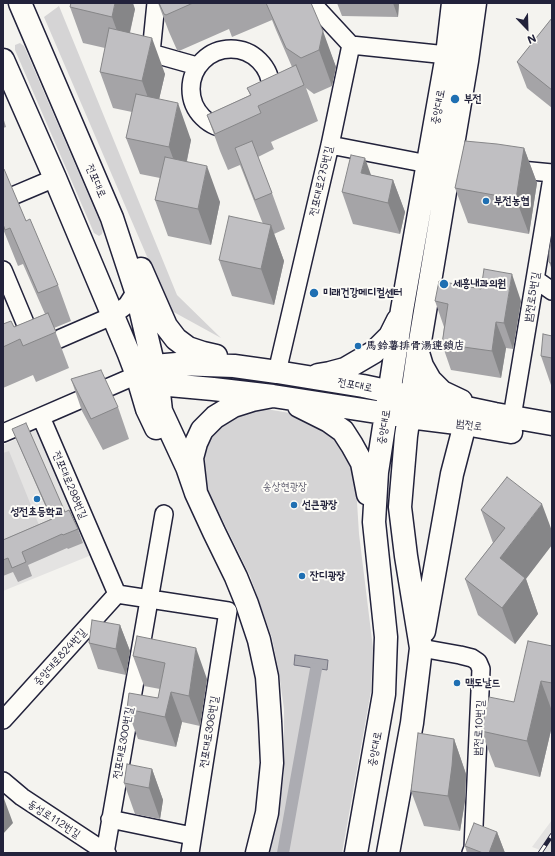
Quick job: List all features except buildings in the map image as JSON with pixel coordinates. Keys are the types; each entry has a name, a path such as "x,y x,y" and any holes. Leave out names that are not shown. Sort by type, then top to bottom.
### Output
{"main road":[{"name":"중앙대로","path":"356,853 384,694 386,637 374,522 377,472 402,310 447,55 454,3"},
{"name":"중앙대로","path":"388,853 412,723 421,648 406,556 400,507 410,406 418,353 458,163 467,61 475,3"},
{"name":"전포대로","path":"23,4 112,218 136,291 150,375 147,409 176,470 196,493"},
{"name":"전포대로","path":"3,60 55,178 129,354 150,375 213,389 386,413"},
{"path":"112,218 130,244 166,326 176,340 188,348 203,353 221,356 234,366"},
{"path":"306,377 345,369 374,352 390,336 402,310"},
{"path":"418,353 422,366 430,380 472,417 452,474 421,648"},
{"name":"전포대로","path":"150,375 178,364 234,366 390,391"},
{"name":"범전로","path":"390,391 410,406"},
{"path":"257,853 267,813 272,763 267,677 259,640 237,608 236,577 196,493 192,458 196,443 202,430 215,417 233,406 252,400 279,397 329,421 343,431 362,463 374,522"},
{"name":"범전로","path":"386,413 410,406 472,417 552,439"},
{"name":"범전로","path":"472,417 512,417 552,424"}],"street":[{"path":"156,3 151,53 197,66"},
{"path":"312,3 351,45 447,55"},
{"path":"471,31 482,3"},
{"name":"전포대로275번길","path":"277,372 330,145 351,45"},
{"path":"231,48 250,53 265,66 272,85 269,104 258,120 240,129 221,129 203,120 192,104 190,84 197,66 212,53 231,48"},
{"path":"330,145 428,164"},
{"path":"497,168 552,173"},
{"path":"3,200 55,178"},
{"name":"범전로5번길","path":"512,417 552,178"},
{"path":"3,270 36,349 112,316 126,305 136,291"},
{"path":"535,279 552,291"},
{"path":"3,434 41,417 150,375"},
{"name":"전포대로298번길","path":"41,417 117,594"},
{"name":"전포대로300번길","path":"106,853 110,820 164,514"},
{"path":"117,594 148,599 237,608"},
{"name":"중앙대로824번길","path":"3,720 117,594"},
{"name":"전포대로306번길","path":"190,853 192,836 237,608"},
{"name":"범전로10번길","path":"421,648 472,658 478,662 481,669 473,848 471,853"},
{"name":"동성로112번길","path":"3,781 22,797 106,853"},
{"path":"110,820 192,836"}],"shaded area":[{"name":"성전초등학교","path":"41,428 94,554 3,591 3,445"},
{"path":"295,655 328,660 327,670 294,665"},
{"path":"552,820 552,853 532,847"}],"green space":[{"path":"59,6 177,295 221,338 170,310 44,17"},
{"path":"20,43 24,46 103,229 102,234 99,236 94,233 15,50 15,45"},
{"name":"송상현광장","path":"254,407 296,414 336,437 353,468 356,486 359,534 373,648 371,691 342,853 270,853 279,809 284,773 284,709 279,673 272,638 250,576 200,474 201,450 213,425"},
{"path":"9,451 43,535 3,551 3,453"}],"waterway":[{"path":"283,853 316,669"}],"railway":[{"path":"540,853 552,835"}],"place":[{"name":"부전","path":"455,99"},
{"name":"부전농협","path":"486,201"},
{"name":"세흥내과의원","path":"444,284"},
{"name":"미래건강메디컬센터","path":"314,293"},
{"name":"馬鈴薯排骨湯連鎖店","path":"358,346"},
{"name":"성전초등학교","path":"37,499"},
{"name":"선큰광장","path":"294,505"},
{"name":"잔디광장","path":"302,576"},
{"name":"맥도날드","path":"457,683"}]}
